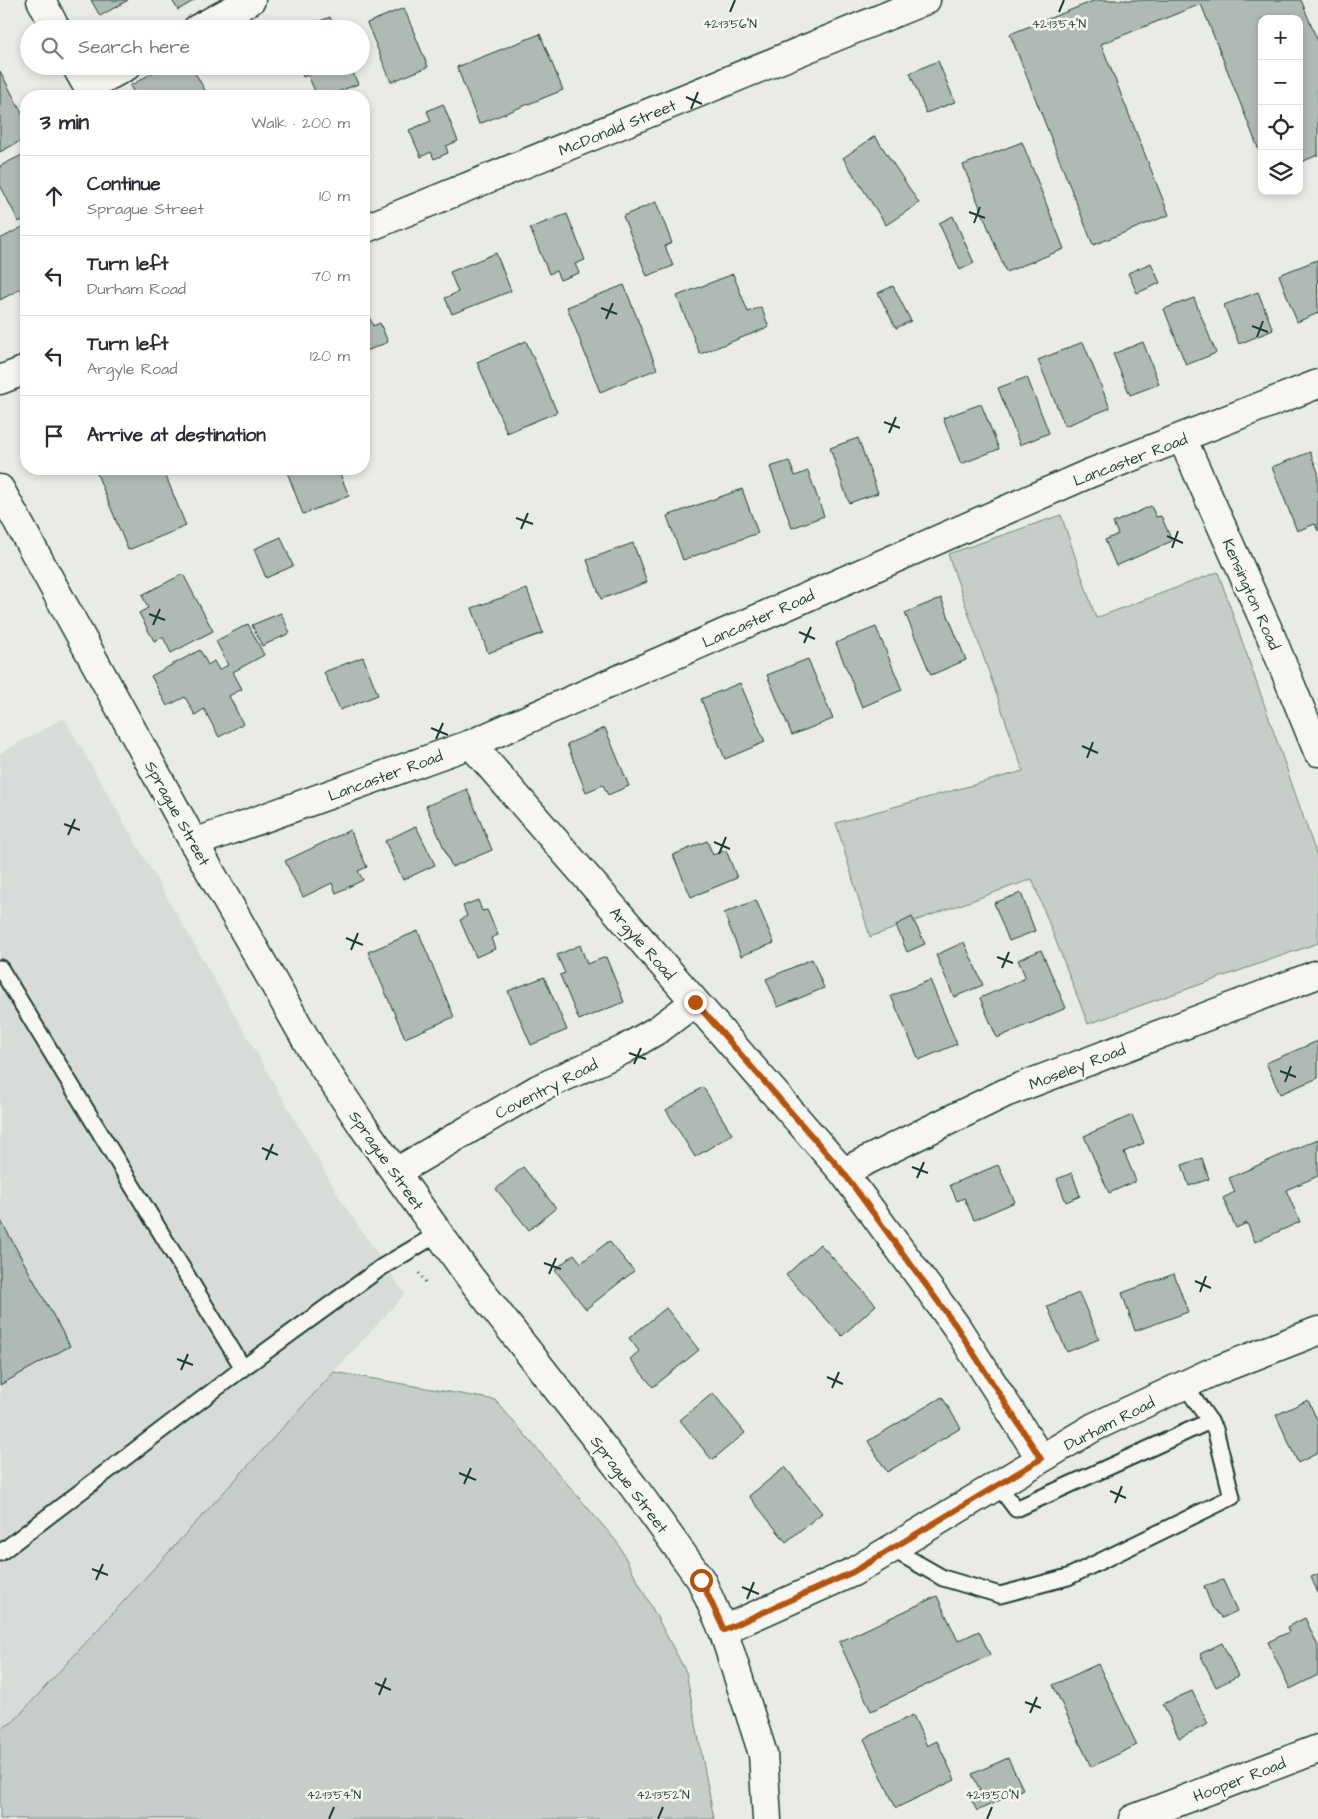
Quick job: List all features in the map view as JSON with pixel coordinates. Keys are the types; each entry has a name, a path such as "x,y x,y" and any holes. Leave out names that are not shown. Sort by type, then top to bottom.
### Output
{"street":[{"path":"41,0 51,20"},
{"path":"214,20 251,0"},
{"name":"McDonald Street","path":"370,227 926,0"},
{"path":"86,83 106,75"},
{"path":"0,380 20,372"},
{"name":"Lancaster Road","path":"194,843 471,744 1088,474 1318,384"},
{"name":"Kensington Road","path":"1182,438 1280,658 1318,752"},
{"name":"Sprague Street","path":"0,489 194,843 312,1050 470,1276 633,1486 701,1580 724,1630 763,1754 767,1819"},
{"name":"Argyle Road","path":"471,744 843,1172 956,1326 1041,1459"},
{"name":"Moseley Road","path":"843,1172 1005,1093 1318,974"},
{"name":"Coventry Road","path":"396,1172 538,1089 644,1037 695,1002"},
{"name":"Durham Road","path":"724,1630 853,1572 1094,1427 1185,1385 1318,1331"},
{"name":"Hooper Road","path":"1133,1819 1318,1749"}],"lane":[{"path":"0,968 244,1368"},
{"path":"0,1553 244,1368 382,1267 439,1233"},
{"path":"892,1549 943,1578 1000,1595 1068,1577 1232,1497 1215,1429 1185,1385"},
{"path":"998,1485 1016,1509 1210,1422"}],"shaded area":[{"path":"1061,515 1096,618 1218,572 1318,859 1318,943 1088,1024 1032,879 870,937 836,823 1023,771 948,554"},
{"path":"64,718 344,1205 405,1294 13,1722 0,1729 0,753"},
{"path":"334,1372 495,1400 617,1542 686,1672 714,1819 0,1819 0,1729 13,1722"}],"building":[{"path":"91,0 128,0 100,16"},
{"path":"172,0 195,0 178,10"},
{"path":"1096,0 1301,0 1318,42 1318,155 1303,161 1303,15 1258,15 1258,148 1201,4 1101,44 1169,215 1093,245 1010,34"},
{"path":"404,8 428,67 391,82 370,30 370,22"},
{"path":"540,34 563,90 479,124 457,67"},
{"path":"938,61 955,102 926,113 910,73"},
{"path":"0,71 20,109 20,141 0,152"},
{"path":"149,75 196,75 205,90 132,90 130,86"},
{"path":"308,75 354,75 358,84 342,90 314,90"},
{"path":"443,104 458,141 446,146 448,153 434,159 431,152 421,157 409,130 431,121 427,111"},
{"path":"875,136 919,203 886,225 843,158"},
{"path":"1022,142 1064,249 1006,272 963,165"},
{"path":"20,156 19,222 0,185 0,166"},
{"path":"656,202 672,243 665,246 673,266 647,276 623,216"},
{"path":"567,214 585,260 575,264 579,273 560,280 556,271 549,274 530,228"},
{"path":"953,216 974,263 960,270 939,223"},
{"path":"20,228 20,289 0,300 0,239"},
{"path":"496,253 511,291 452,314 445,298 458,292 450,272"},
{"path":"1317,260 1318,313 1297,322 1279,275"},
{"path":"1151,263 1160,283 1137,293 1128,273"},
{"path":"733,274 748,312 761,307 769,327 700,354 677,296"},
{"path":"624,285 657,369 600,392 567,307"},
{"path":"893,286 911,321 896,328 878,293"},
{"path":"1258,292 1273,330 1239,344 1224,305"},
{"path":"1194,298 1216,353 1186,365 1164,309"},
{"path":"370,319 373,326 380,323 388,342 370,350"},
{"path":"526,341 557,412 507,433 477,362"},
{"path":"1083,342 1110,408 1065,426 1038,360"},
{"path":"1143,342 1159,384 1130,395 1113,354"},
{"path":"1027,377 1049,433 1020,445 998,388"},
{"path":"981,404 999,449 961,464 943,418"},
{"path":"858,438 878,493 849,503 830,448"},
{"path":"1310,452 1318,472 1318,531 1315,524 1297,531 1272,467"},
{"path":"789,461 795,476 808,471 824,516 792,528 770,467"},
{"path":"97,475 165,475 186,526 128,550"},
{"path":"288,475 340,475 349,496 303,514"},
{"path":"742,489 758,533 683,560 667,516"},
{"path":"1151,506 1156,517 1161,516 1172,541 1116,566 1105,540 1118,534 1113,523"},
{"path":"281,537 293,566 266,578 254,549"},
{"path":"633,543 647,582 601,599 587,560"},
{"path":"183,574 213,631 171,653 163,637 154,641 139,613 148,608 142,595"},
{"path":"527,589 543,633 488,653 472,608"},
{"path":"941,598 966,660 931,675 905,613"},
{"path":"281,613 290,633 262,646 252,625"},
{"path":"248,624 264,655 233,672 242,689 229,696 243,724 219,737 204,709 195,715 185,697 167,706 151,676 200,650 208,665 214,661 219,670 228,665 216,641"},
{"path":"876,627 902,690 862,707 836,643"},
{"path":"363,657 378,695 340,710 324,672"},
{"path":"808,659 833,719 792,735 767,675"},
{"path":"740,683 765,742 725,759 701,699"},
{"path":"605,728 629,786 608,795 603,785 586,792 567,744"},
{"path":"467,789 492,850 452,867 426,806"},
{"path":"416,826 435,865 403,880 385,841"},
{"path":"350,830 367,867 358,871 363,880 336,893 332,883 303,897 285,861"},
{"path":"707,841 713,855 726,850 737,878 691,897 673,855"},
{"path":"1021,893 1035,931 1009,941 994,903"},
{"path":"478,900 482,911 487,910 498,935 491,938 495,949 476,957 460,920 467,916 463,906"},
{"path":"756,900 774,943 741,956 724,913"},
{"path":"912,917 925,944 907,952 896,925"},
{"path":"418,931 454,1017 405,1038 368,952"},
{"path":"964,942 983,985 954,997 936,955"},
{"path":"580,945 587,964 606,957 624,1002 579,1020 560,975 565,973 557,955"},
{"path":"1041,950 1066,1008 997,1038 980,998 1026,978 1018,960"},
{"path":"812,959 824,988 778,1007 766,979"},
{"path":"544,977 567,1030 531,1045 508,991"},
{"path":"930,980 957,1044 919,1060 891,996"},
{"path":"1318,1041 1318,1078 1280,1094 1266,1063"},
{"path":"703,1087 732,1134 695,1157 666,1110"},
{"path":"1132,1115 1144,1143 1124,1152 1136,1181 1109,1193 1084,1136"},
{"path":"1318,1139 1318,1176 1286,1190 1300,1222 1255,1242 1247,1223 1236,1228 1223,1198 1235,1192 1229,1178"},
{"path":"1202,1158 1209,1179 1189,1186 1182,1165"},
{"path":"998,1165 1015,1202 974,1220 964,1198 957,1201 950,1185"},
{"path":"523,1167 556,1208 529,1230 496,1189"},
{"path":"1072,1173 1080,1196 1066,1202 1057,1179"},
{"path":"0,1219 70,1346 0,1385"},
{"path":"609,1241 634,1271 586,1309 555,1270 574,1254 581,1263"},
{"path":"820,1244 876,1305 842,1336 786,1275"},
{"path":"1174,1274 1188,1312 1135,1331 1122,1293"},
{"path":"1079,1293 1099,1339 1067,1352 1047,1306"},
{"path":"666,1308 699,1350 653,1387 630,1359 639,1351 629,1338"},
{"path":"713,1393 745,1433 712,1460 680,1420"},
{"path":"942,1397 961,1428 887,1472 868,1441"},
{"path":"1308,1400 1318,1422 1318,1453 1298,1463 1276,1415"},
{"path":"785,1467 822,1513 786,1542 749,1496"},
{"path":"1318,1574 1318,1593 1311,1577"},
{"path":"1223,1580 1237,1611 1222,1618 1212,1607 1204,1586"},
{"path":"937,1596 958,1641 979,1631 990,1655 871,1711 839,1642"},
{"path":"1305,1618 1318,1646 1318,1675 1290,1689 1268,1642 1289,1632 1287,1627"},
{"path":"1222,1643 1238,1676 1216,1687 1200,1654"},
{"path":"1098,1664 1137,1745 1091,1767 1053,1685"},
{"path":"1192,1691 1208,1724 1179,1738 1163,1704"},
{"path":"913,1715 927,1746 937,1741 955,1780 896,1808 864,1739"},
{"path":"1008,1758 1023,1789 977,1811 969,1795 980,1790 972,1774"}],"route":[{"path":"695,1002 843,1172 956,1326 1041,1459 853,1572 724,1630 701,1580"}]}
